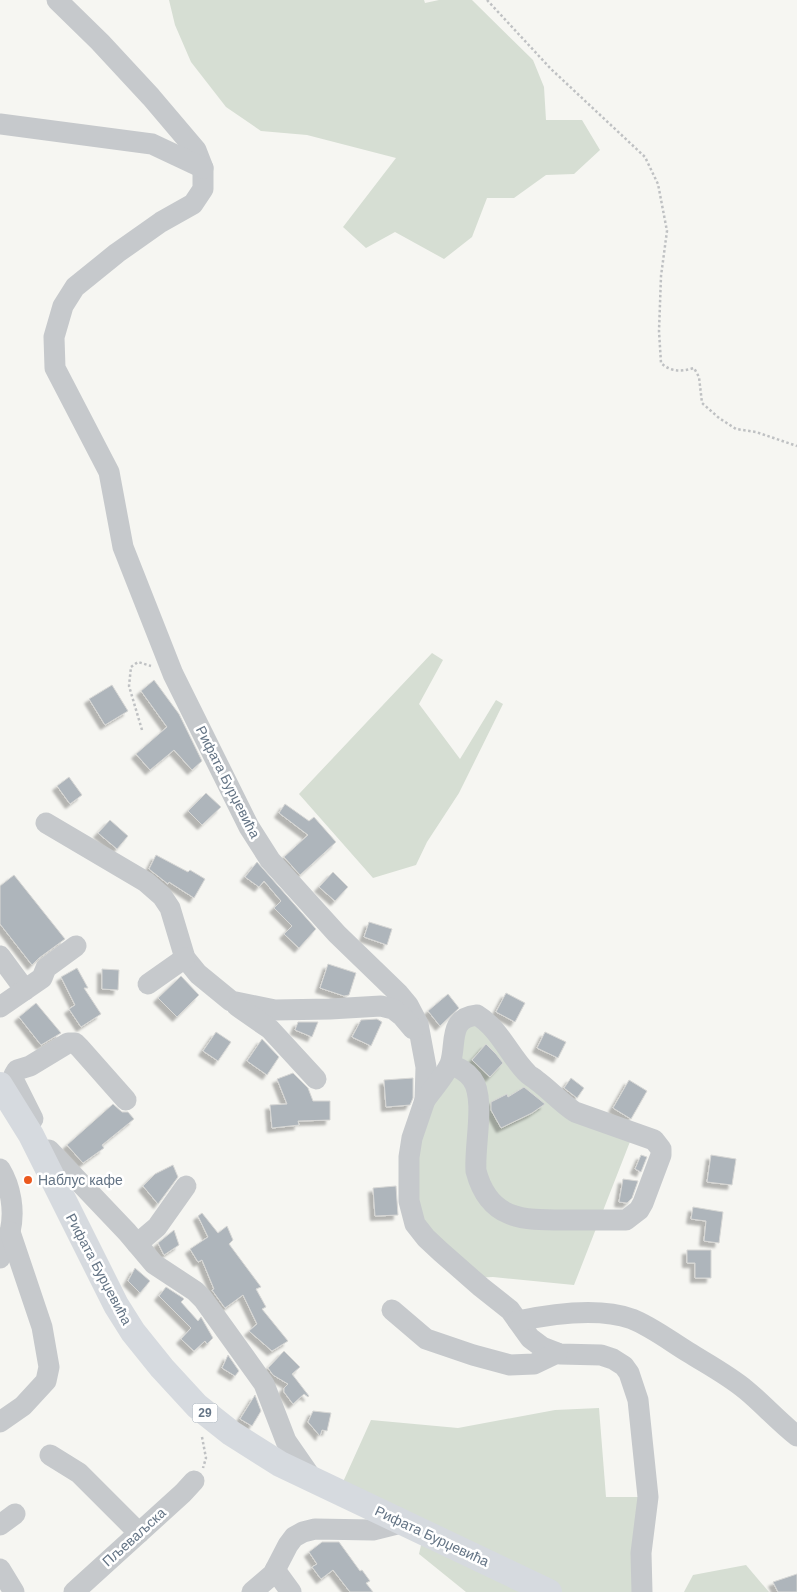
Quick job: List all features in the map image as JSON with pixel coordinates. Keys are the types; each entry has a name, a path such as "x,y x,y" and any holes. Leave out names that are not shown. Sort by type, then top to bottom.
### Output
{"main road":[{"name":"Рифата Бурџевића","path":"0,1085 45,1152 116,1305 133,1332 162,1368 197,1406 231,1433 266,1456 314,1481 405,1522 549,1592"}],"street":[{"path":"57,0 100,42 151,97 196,150 203,168"},
{"path":"0,124 152,144 203,168"},
{"name":"Рифата Бурџевића","path":"203,168 202,189 193,204 161,222 117,253 75,287 63,306 54,338 55,368 108,472 123,547 173,674 249,827 270,860 337,934 408,1005 418,1024 426,1067 425,1100"},
{"path":"46,823 146,882 162,896 170,908 185,958 198,974 231,1002 270,1029 316,1079"},
{"path":"0,1007 42,978 46,968 76,946"},
{"path":"0,956 25,990"},
{"path":"148,984 185,958"},
{"name":"Рифата Бурџевића","path":"231,1002 275,1010 381,1006 393,1009 402,1016 415,1031 422,1047"},
{"name":"Рифата Бурџевића","path":"450,1064 467,1074 472,1079 478,1092 475,1162 478,1180 487,1196 501,1210 516,1217 533,1220 626,1220 639,1210 643,1204 661,1155 661,1149 654,1140 575,1112 566,1106 528,1074 497,1034 483,1018 477,1015 465,1018 454,1031 450,1064 425,1100 412,1138 409,1157 409,1201 414,1224 426,1238 480,1287 510,1310 530,1338 542,1347 568,1356 601,1355 624,1366 629,1373 637,1394 648,1498 641,1553 642,1592"},
{"path":"45,1152 14,1080 17,1070 30,1066 68,1043 75,1043 126,1100"},
{"name":"Рифата Бурџевића","path":"45,1152 138,1244 160,1269 195,1291 216,1316 264,1384 286,1441 314,1481"},
{"path":"0,1169 10,1190 12,1214 10,1232 0,1258"},
{"path":"138,1244 157,1227 186,1186"},
{"path":"0,1422 23,1406 46,1381 49,1367 42,1327 10,1232"},
{"path":"392,1310 426,1339 510,1365 534,1364 557,1353"},
{"path":"518,1321 538,1317 591,1313 631,1319 725,1374 788,1422 797,1436"},
{"path":"50,1455 79,1473 139,1533"},
{"name":"Пљеваљска","path":"74,1592 194,1481"},
{"path":"252,1592 275,1570 294,1537 303,1532 315,1529 373,1530 405,1522"},
{"path":"0,1569 14,1592"},
{"path":"275,1570 291,1592"}],"path":[{"path":"487,0 551,69 645,156 658,184 667,231 661,276 659,331 661,363 669,370 685,371 694,368 699,376 702,403 719,418 736,429 756,432 797,446"},
{"path":"142,730 129,686 131,667 138,662 173,674"},
{"path":"194,1481 206,1458 202,1435"}],"shaded area":[{"path":"169,0 424,0 425,3 439,0 472,0 533,60 544,87 546,120 582,120 600,150 574,174 546,175 514,198 487,198 472,237 444,259 395,232 366,248 343,227 396,158 307,135 261,131 226,107 191,62 175,25"},
{"path":"432,653 443,660 419,704 460,759 496,700 503,704 459,793 427,842 416,865 373,878 299,794"},
{"path":"470,1015 528,1074 633,1134 574,1285 493,1277 471,1278 412,1215 409,1157"},
{"path":"599,1408 606,1497 648,1497 642,1592 466,1592 419,1554 424,1532 338,1493 371,1420 458,1428 555,1410"},
{"path":"746,1565 769,1592 684,1592 693,1575"}],"building":[{"path":"154,680 179,714 202,761 192,770 174,750 150,770 136,754 167,727 141,691"},
{"path":"112,685 128,711 105,725 89,699"},
{"path":"69,777 82,795 70,804 57,786"},
{"path":"206,793 221,807 202,825 188,811"},
{"path":"285,804 309,821 314,817 336,842 300,875 284,857 308,835 279,813"},
{"path":"110,820 128,836 117,849 98,833"},
{"path":"156,855 205,879 194,898 169,882 168,884 149,869"},
{"path":"257,862 316,929 299,948 284,934 292,926 274,908 281,901 264,881 259,887 245,877"},
{"path":"333,872 348,887 335,901 319,887"},
{"path":"14,875 65,939 32,965 0,924 0,886"},
{"path":"369,922 392,929 387,945 364,937"},
{"path":"328,964 356,973 349,995 344,996 320,988"},
{"path":"77,968 88,988 84,988 101,1014 81,1027 69,1009 75,1005 61,977"},
{"path":"102,969 119,970 118,990 102,989"},
{"path":"181,976 199,995 177,1017 158,998"},
{"path":"506,993 525,1003 515,1022 496,1012"},
{"path":"448,994 459,1008 440,1026 428,1011"},
{"path":"36,1003 61,1033 41,1045 19,1017"},
{"path":"377,1019 382,1022 371,1046 352,1037 361,1020"},
{"path":"298,1022 318,1022 312,1037 295,1030"},
{"path":"216,1032 231,1042 218,1061 203,1051"},
{"path":"545,1032 566,1042 558,1058 537,1048"},
{"path":"262,1039 279,1057 267,1075 247,1061"},
{"path":"486,1044 503,1063 490,1077 472,1060"},
{"path":"293,1073 308,1088 313,1101 330,1101 330,1120 298,1121 299,1125 272,1128 270,1105 287,1104 277,1079"},
{"path":"413,1078 413,1098 410,1105 386,1107 384,1080"},
{"path":"571,1078 584,1088 577,1098 564,1088"},
{"path":"629,1080 647,1091 631,1119 613,1108"},
{"path":"524,1087 545,1104 532,1113 501,1128 491,1110 491,1102 507,1094 508,1097"},
{"path":"113,1104 122,1112 128,1112 134,1119 102,1145 104,1148 83,1163 67,1145"},
{"path":"641,1155 647,1157 641,1172 635,1169"},
{"path":"711,1155 736,1159 732,1185 707,1182"},
{"path":"173,1165 178,1177 158,1204 143,1186 155,1174"},
{"path":"623,1179 638,1181 632,1198 627,1203 619,1202"},
{"path":"396,1186 398,1215 375,1216 373,1188"},
{"path":"693,1207 723,1212 719,1243 704,1241 706,1221 691,1219"},
{"path":"202,1213 218,1233 227,1226 233,1240 229,1244 261,1287 256,1289 266,1307 262,1309 288,1341 272,1351 249,1331 257,1324 243,1295 225,1308 212,1290 214,1289 202,1260 198,1262 190,1249 208,1237 198,1216"},
{"path":"174,1230 179,1245 164,1255 158,1243"},
{"path":"687,1250 711,1250 711,1278 695,1278 695,1263 687,1263"},
{"path":"135,1268 150,1281 140,1293 128,1281"},
{"path":"166,1287 184,1299 181,1302 198,1321 201,1317 213,1338 207,1344 205,1341 194,1351 181,1339 191,1328 159,1296"},
{"path":"284,1351 300,1367 292,1374 309,1396 304,1394 293,1404 284,1392 284,1388 288,1384 273,1375 268,1368"},
{"path":"228,1355 239,1371 235,1376 222,1368"},
{"path":"255,1395 261,1411 252,1426 240,1419"},
{"path":"313,1411 331,1413 327,1431 322,1430 320,1436 308,1422"},
{"path":"322,1542 339,1542 360,1571 362,1570 370,1581 366,1583 373,1592 350,1592 333,1570 321,1579 312,1567 317,1564 309,1552"},
{"path":"797,1574 797,1592 778,1592 773,1582"}],"place":[{"name":"Наблус кафе","path":"28,1180"}]}
